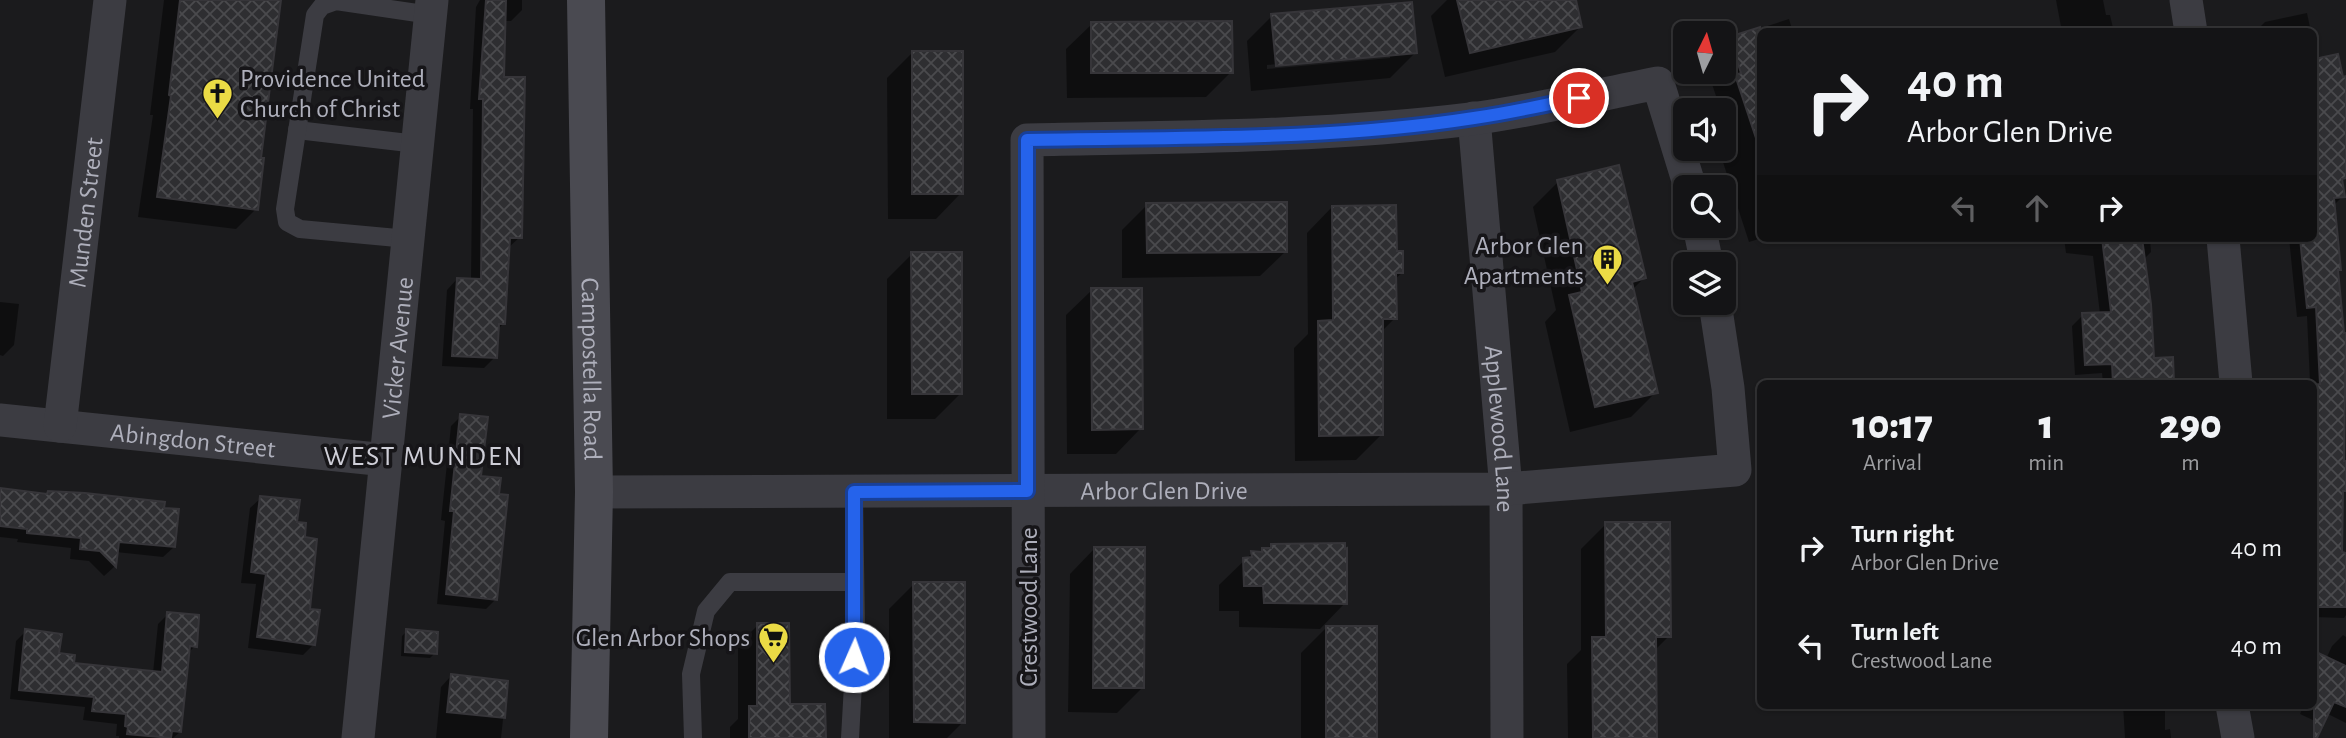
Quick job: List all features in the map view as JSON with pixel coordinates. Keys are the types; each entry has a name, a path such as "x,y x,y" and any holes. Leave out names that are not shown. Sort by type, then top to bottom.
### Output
{"main road":[{"name":"Campostella Road","path":"586,0 594,492 589,738"}],"street":[{"name":"Munden Street","path":"60,426 110,0"},
{"path":"2186,0 2190,28"},
{"name":"Vicker Avenue","path":"358,738 432,7"},
{"path":"1474,118 1658,83 1686,175"},
{"name":"Crestwood Lane","path":"1029,738 1027,140 1370,130 1474,118"},
{"name":"Applewood Lane","path":"1474,118 1506,489 1507,738"},
{"path":"2223,242 2236,380"},
{"name":"Arbor Glen Drive","path":"594,492 1506,489 1735,471 1728,388 1717,315"},
{"name":"Abingdon Street","path":"0,420 386,460"},
{"path":"2233,709 2238,738"}],"lane":[{"path":"408,239 300,229 288,222 285,209 315,15 322,6 336,1 432,7"},
{"path":"297,130 418,144"},
{"path":"850,738 856,631 854,492"},
{"path":"693,738 691,674 706,611 730,582 855,582"}],"building":[{"name":"Providence United Church of Christ","path":"180,0 281,0 261,158 264,158 258,210 157,197 171,96"},
{"path":"486,0 506,0 504,77 525,77 522,238 510,238 505,324 499,324 497,358 452,356 457,278 481,279 483,99 479,99"},
{"path":"1457,0 1576,0 1582,27 1470,53"},
{"path":"1412,2 1417,53 1276,66 1271,14"},
{"path":"1232,21 1233,73 1091,73 1091,22"},
{"path":"1760,27 1757,28 1756,138 1736,78 1736,75 1741,73 1736,58 1736,35"},
{"path":"912,51 963,51 963,194 912,194"},
{"path":"2338,54 2343,77 2346,76 2346,178 2342,179 2345,197 2334,198 2341,270 2338,270 2346,333 2346,491 2343,491 2342,552 2346,553 2346,607 2317,607 2317,384 2320,384 2316,307 2307,308 2300,242 2317,242 2317,58"},
{"name":"Arbor Glen Apartments","path":"1619,165 1646,278 1632,282 1658,393 1595,407 1569,295 1582,292 1557,180"},
{"path":"1287,202 1287,252 1147,253 1146,203"},
{"path":"1396,205 1397,251 1403,251 1403,273 1396,273 1397,319 1383,319 1383,435 1319,436 1318,321 1333,320 1332,206"},
{"path":"2102,242 2143,242 2151,304 2154,358 2173,357 2174,380 2113,380 2112,364 2085,365 2082,313 2111,312"},
{"path":"911,252 962,252 962,394 912,394"},
{"path":"1091,288 1142,288 1143,429 1092,430"},
{"path":"460,414 488,417 481,476 501,478 499,494 508,495 497,600 446,594 454,511 450,511"},
{"path":"0,488 47,494 48,491 85,493 165,502 164,508 179,509 175,547 119,542 116,567 100,551 80,549 81,538 27,533 27,529 0,526"},
{"path":"260,496 300,500 297,522 306,523 305,537 317,539 310,609 320,610 315,645 257,637 266,574 251,572"},
{"path":"1605,522 1670,522 1671,637 1656,637 1657,738 1593,738 1592,637 1606,637"},
{"path":"1345,543 1347,604 1264,603 1263,586 1244,586 1243,558 1252,557 1251,551 1262,552 1262,548 1271,548 1271,544"},
{"path":"1094,547 1145,547 1144,688 1093,688"},
{"path":"913,582 965,582 965,723 914,722"},
{"path":"167,612 199,615 197,647 190,646 181,732 172,731 171,738 127,734 126,714 92,711 94,697 19,690 25,629 62,634 59,653 75,655 74,663 162,672"},
{"name":"Glen Arbor Shops","path":"757,623 789,623 790,704 825,704 826,738 749,738 749,706 757,706"},
{"path":"1326,626 1377,626 1377,738 1326,738"},
{"path":"406,629 438,632 437,654 405,652"},
{"path":"2317,652 2346,666 2346,707 2334,702 2317,738 2314,738"},
{"path":"451,674 508,681 505,718 447,712"}],"place":[{"name":"Providence United Church of Christ","path":"217,120"},
{"name":"Arbor Glen Apartments","path":"1607,287"},
{"name":"Glen Arbor Shops","path":"773,664"}],"district":[{"name":"WEST MUNDEN","path":"424,455"}],"route":[{"path":"854,657 854,492 1027,491 1027,140 1370,130 1474,118 1579,98"}]}
